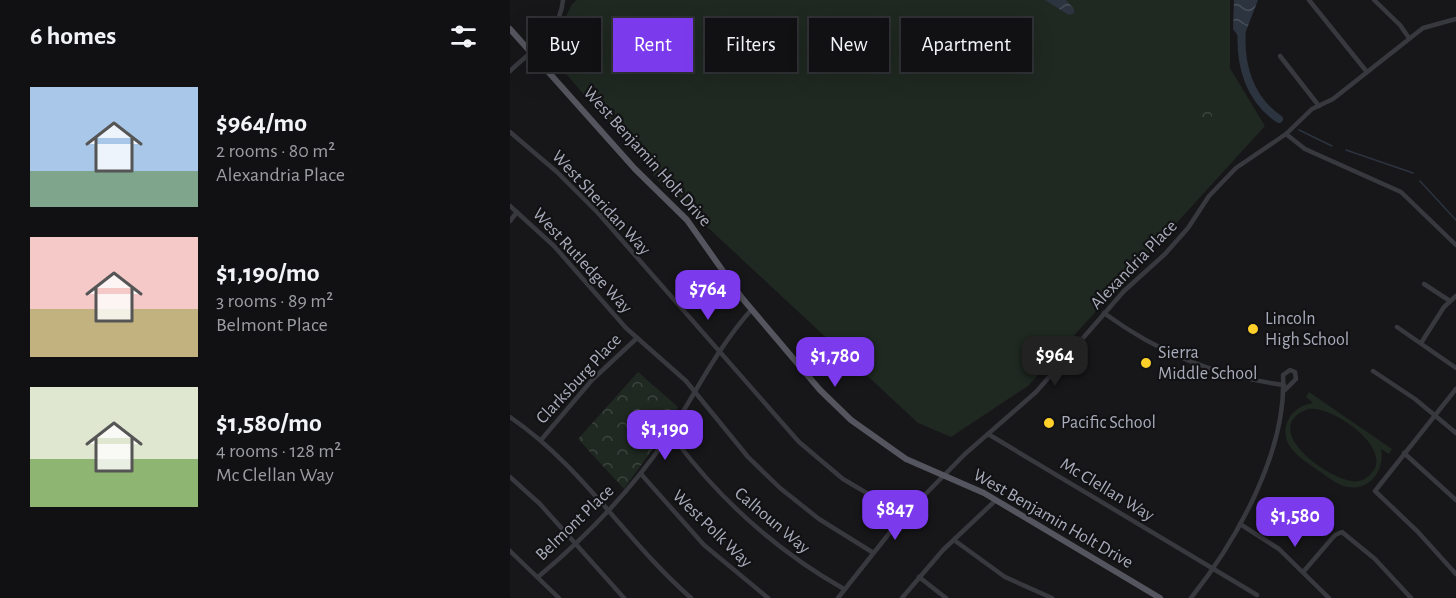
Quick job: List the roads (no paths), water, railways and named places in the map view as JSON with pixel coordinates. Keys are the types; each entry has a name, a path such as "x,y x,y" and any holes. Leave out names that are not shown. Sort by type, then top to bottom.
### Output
{"main road":[{"name":"West Benjamin Holt Drive","path":"510,29 528,49"},
{"name":"West Benjamin Holt Drive","path":"549,72 635,169 687,220 752,309 820,390 850,420 906,459 977,489 1160,598"}],"street":[{"path":"557,18 563,0"},
{"path":"1309,0 1367,72"},
{"path":"1374,0 1409,38"},
{"name":"Alexandria Place","path":"838,598 872,552 904,515 988,434 1036,392 1131,282 1166,254 1194,221 1209,196 1236,168 1286,134 1309,112 1333,99 1409,38 1431,24 1456,19"},
{"path":"510,71 528,55"},
{"path":"1280,56 1319,106"},
{"name":"West Sheridan Way","path":"510,132 581,196 675,303 720,349 773,414 812,454 852,485 904,515"},
{"path":"1286,134 1305,149 1401,192 1456,246"},
{"name":"West Rutledge Way","path":"510,206 554,246 637,338 694,390 748,457 780,488 819,519 872,552"},
{"path":"510,221 517,212"},
{"path":"1424,284 1450,301"},
{"path":"1420,343 1456,296"},
{"name":"Belmont Place","path":"538,577 610,511 641,474 667,437 720,349 752,309"},
{"path":"1104,313 1146,342 1181,359 1229,376 1285,388 1266,468 1240,524 1191,598"},
{"path":"1397,327 1456,368"},
{"name":"Clarksburg Place","path":"541,440 592,380 637,338"},
{"path":"1373,371 1456,432"},
{"path":"1456,389 1375,492 1418,532 1456,574"},
{"path":"510,417 541,440 578,474 648,556 691,598"},
{"name":"Mc Clellan Way","path":"988,434 1257,595"},
{"name":"Calhoun Way","path":"667,437 676,441 714,488 758,530 792,557 844,589"},
{"path":"1404,453 1456,500"},
{"name":"West Polk Way","path":"641,474 704,545 768,598"},
{"path":"510,477 576,544 624,598"},
{"path":"902,598 954,540 996,500"},
{"path":"1240,524 1279,549 1329,598"},
{"path":"1304,571 1341,532 1375,559 1411,598"},
{"path":"954,540 1005,577 1052,598"},
{"path":"510,550 559,598"},
{"path":"919,577 946,598"}],"water":[{"path":"1045,0 1066,0 1074,9 1074,13 1069,15"},
{"path":"1234,0 1258,0 1246,31 1239,37 1233,29"}],"waterway":[{"path":"1242,28 1242,55 1248,79 1260,101 1279,119"},
{"path":"1299,130 1332,146"},
{"path":"1346,150 1413,173"},
{"path":"1420,181 1456,220"}],"place":[{"name":"Lincoln High School","path":"1253,329"},
{"name":"Sierra Middle School","path":"1146,363"},
{"name":"Pacific School","path":"1049,423"}]}
